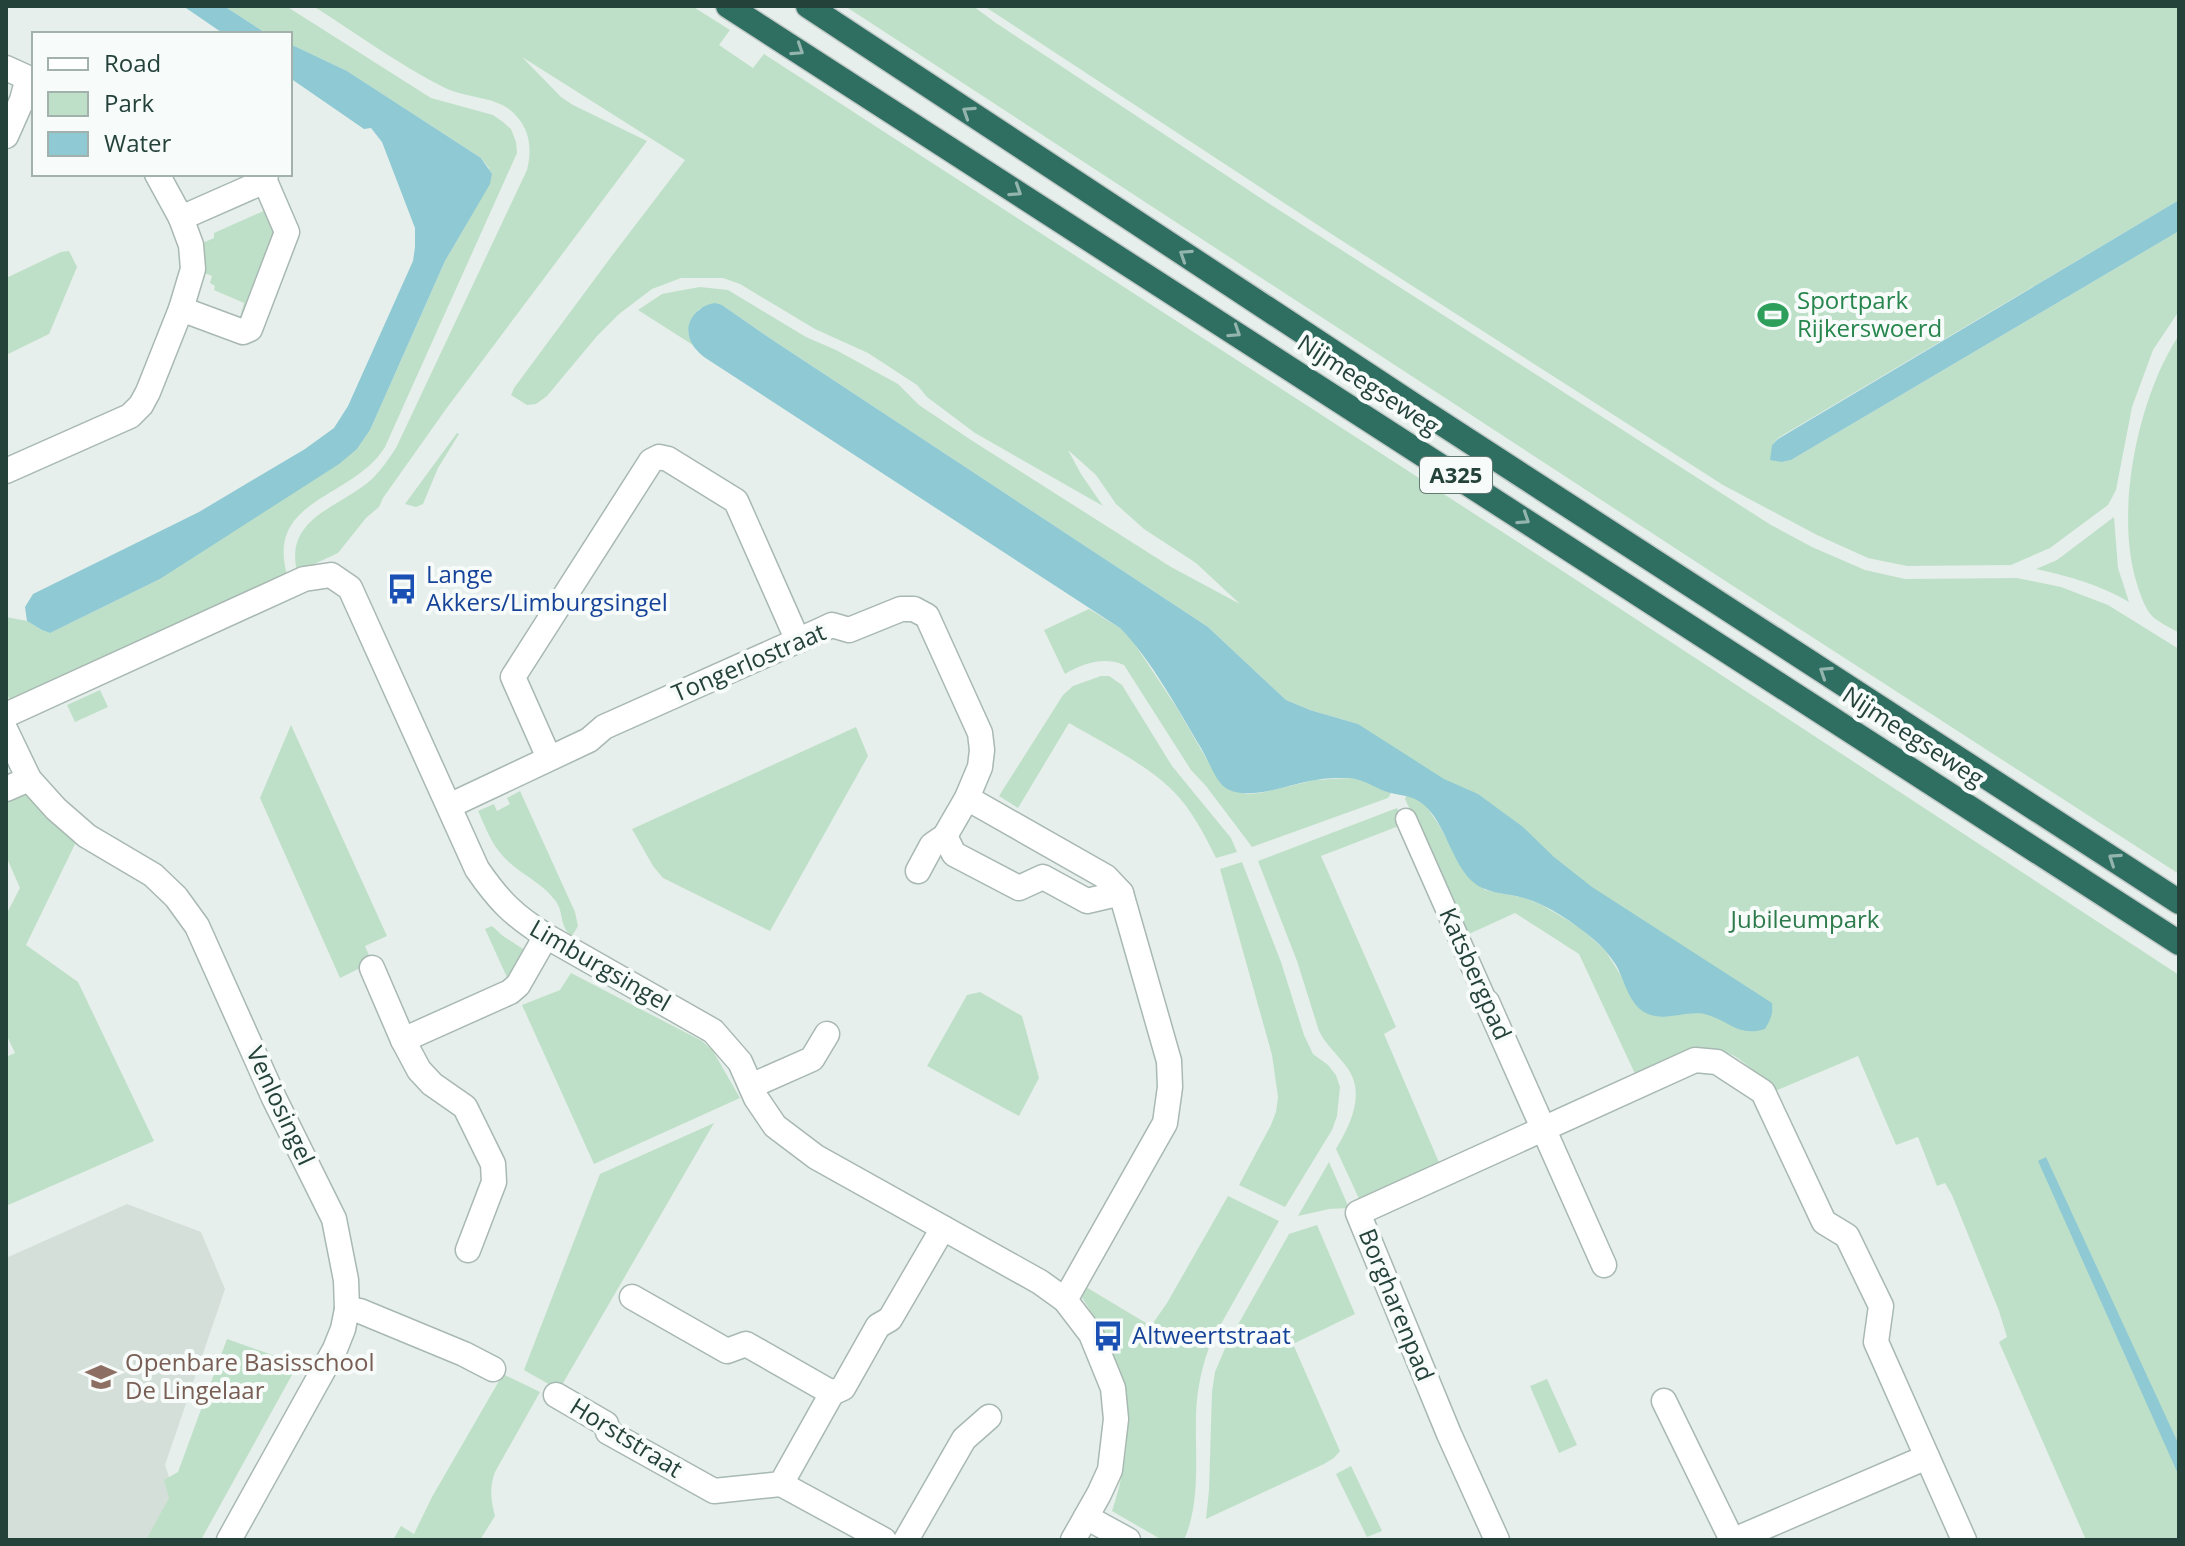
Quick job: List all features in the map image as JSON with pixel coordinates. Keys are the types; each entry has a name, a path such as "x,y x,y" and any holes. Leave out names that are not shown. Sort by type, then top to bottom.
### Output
{"highway":[{"name":"Nijmeegseweg","path":"728,6 2179,943"},
{"name":"Nijmeegseweg","path":"808,6 1401,398 2179,902"}],"street":[{"path":"6,68 28,78 28,102 6,136"},
{"path":"6,471 130,416 148,392 181,309 193,269 191,245 181,218 158,176"},
{"path":"181,218 266,178 287,232 250,329 243,332 181,309"},
{"path":"549,758 513,677 651,461 659,457 668,459 736,501 798,641"},
{"name":"Limburgsingel","path":"6,715 304,579 331,575 350,588 477,869 496,897 546,936 713,1031 740,1062 756,1098 775,1126 811,1153 1040,1282 1065,1300 1091,1334 1113,1388 1116,1419 1110,1470 1073,1540"},
{"name":"Tongerlostraat","path":"449,806 589,740 604,727 832,625 849,630 901,609 914,609 927,616 980,733 982,750 980,767 967,798 945,836 932,845 918,871"},
{"name":"Venlosingel","path":"6,731 29,779 56,809 87,836 153,875 176,897 197,926 274,1098 334,1219 346,1280 347,1309 343,1329 335,1349 229,1540"},
{"path":"6,789 29,779"},
{"path":"967,798 1106,877 1121,893 1169,1061 1170,1087 1165,1123 1065,1300"},
{"name":"Katsbergpad","path":"1406,819 1604,1265"},
{"path":"945,836 954,854 1019,888 1043,877 1087,901 1121,893"},
{"path":"403,1040 512,990 518,985 546,936"},
{"path":"372,968 419,1070 432,1084 465,1107 493,1164 494,1182 468,1250"},
{"path":"751,1086 812,1059 827,1034"},
{"path":"1544,1128 1695,1060 1717,1062 1763,1092 1824,1222 1847,1236 1881,1306 1876,1342 1964,1540"},
{"name":"Borgharenpad","path":"1497,1540 1449,1434 1358,1213 1544,1128"},
{"path":"884,1540 781,1484 832,1393 843,1388 878,1326 890,1319 943,1228"},
{"path":"632,1297 727,1351 746,1344 832,1393"},
{"path":"347,1309 360,1311 493,1369"},
{"name":"Horststraat","path":"556,1395 606,1424 608,1432 714,1491 781,1484"},
{"path":"1664,1401 1733,1540 1927,1457"},
{"path":"906,1540 964,1439 989,1417"},
{"path":"1086,1517 1128,1540"}],"shaded area":[{"name":"Openbare Basisschool De Lingelaar","path":"127,1204 201,1232 225,1289 165,1465 178,1504 158,1540 6,1540 6,1258"}],"green space":[{"path":"224,6 286,6 431,98 493,115 511,129 517,153 385,447 370,465 299,515 288,531 284,552 288,578 11,702 6,692 6,617 27,621 50,633 160,579 357,449 370,430 445,261 466,225 489,168 481,158 347,71 292,45 292,32 264,32"},
{"name":"Jubileumpark","path":"313,6 692,6 730,30 719,45 753,68 764,54 2179,975 2179,1540 2086,1540 1999,1342 2007,1337 1999,1311 1952,1195 1945,1183 1937,1186 1918,1137 1896,1145 1858,1056 1775,1091 1742,1061 1716,1050 1690,1053 1637,1078 1579,954 1515,913 1469,934 1405,799 1407,795 1426,806 1457,858 1485,890 1525,898 1579,927 1605,950 1623,979 1660,1016 1690,1013 1358,724 1286,700 1208,627 722,305 699,309 696,313 689,331 693,345 638,310 662,294 700,287 728,290 806,337 898,384 919,405 971,440 1171,567 1240,604 1196,563 1144,529 1116,504 1096,475 1068,450 1103,506 975,433 927,397 917,385 868,353 815,329 740,284 723,278 681,278 652,289 619,314 597,336 547,396 536,404 527,405 511,395 685,160 522,57 561,97 647,141 446,409 379,507 338,553 297,572 295,553 299,538 307,526 318,515 373,478 396,448 527,170 530,153 525,129 509,109 445,88"},
{"path":"845,6 973,6 1265,201 1771,525 1812,547 1865,570 1905,579 2017,578 2061,587 2108,605 2179,649 2179,874 1730,584"},
{"name":"Sportpark Rijkerswoerd","path":"984,6 2179,6 2179,200 1778,438 1772,445 1782,462 1791,460 2179,231 2179,311 2153,350 2132,407 2116,490 2108,505 2050,548 2011,565 1907,566 1868,558 1723,485"},
{"path":"268,209 279,231 245,319 240,317 244,303 214,290 215,286 210,283 212,276 202,272 200,244 214,238 214,233"},
{"path":"69,251 77,267 49,334 6,355 6,278"},
{"path":"2179,335 2179,633 2153,617 2143,601 2131,555 2128,523 2129,490 2142,422 2164,361"},
{"path":"457,433 423,504 416,507 405,504"},
{"path":"2114,517 2118,568 2129,602 2084,582 2036,569 2057,560"},
{"path":"1089,609 1120,628 1132,640 1177,708 1221,784 1246,794 1315,780 1351,778 1367,781 1391,793 1388,798 1252,847 1191,770 1124,665 1109,661 1093,662 1065,674 1044,630"},
{"path":"1109,676 1122,685 1172,766 1231,838 1237,852 1216,858 1192,814 1163,782 1124,754 1069,723 1018,808 999,796 1063,695 1073,686"},
{"path":"100,690 108,707 75,722 67,705"},
{"path":"291,725 387,936 365,946 372,962 340,978 260,798"},
{"path":"856,727 868,756 770,931 663,878 632,829"},
{"path":"20,786 55,824 77,840 26,945 78,982 154,1141 6,1206 6,1057 15,1053 6,1034 6,915 20,888 6,856 6,792"},
{"path":"520,791 575,912 578,926 572,936 565,928 554,899 502,855 491,840 478,811 494,804 497,811 510,804 507,798"},
{"path":"1397,808 1404,824 1321,856 1396,1027 1384,1034 1441,1167 1361,1203 1336,1149 1354,1109 1356,1098 1352,1076 1319,1031 1297,961 1258,861"},
{"path":"1242,862 1281,962 1304,1035 1313,1054 1336,1075 1340,1087 1332,1130 1285,1207 1239,1185 1271,1125 1278,1097 1272,1055 1220,869"},
{"path":"492,926 528,952 510,984 485,929"},
{"path":"571,973 702,1041 713,1051 740,1098 594,1164 522,1005 560,990"},
{"path":"980,992 1022,1016 1039,1078 1019,1116 927,1066 967,995"},
{"path":"714,1123 559,1390 524,1370 600,1174"},
{"path":"1329,1162 1349,1208 1298,1216"},
{"path":"1228,1196 1279,1221 1208,1349 1196,1415 1193,1510 1184,1540 1162,1540 1112,1511 1126,1452 1125,1399 1110,1349 1081,1296 1086,1287 1151,1326"},
{"path":"1317,1225 1355,1314 1293,1344 1340,1451 1324,1464 1206,1519 1215,1372 1226,1346 1289,1234"},
{"path":"227,1339 298,1364 201,1540 146,1540 169,1498 164,1480 178,1472"},
{"path":"503,1374 540,1392 495,1472 491,1494 495,1516 480,1540 393,1540 401,1526 414,1534"},
{"path":"1547,1379 1577,1445 1559,1453 1530,1386"},
{"path":"1351,1466 1382,1531 1367,1537 1336,1474"}],"water":[{"path":"183,6 224,6 264,32 221,32"},
{"path":"292,45 347,71 481,158 492,174 490,184 445,261 370,430 357,449 339,464 160,579 50,633 27,621 25,607 33,594 199,512 305,449 334,428 348,406 413,261 415,247 415,228 382,142 371,128 364,129 292,79"},
{"path":"2179,200 2179,231 1791,460 1770,460 1772,445 1778,439"},
{"path":"715,303 1208,627 1286,700 1358,724 1444,779 1478,794 1523,827 1592,887 1772,1003 1771,1016 1765,1029 1741,1030 1701,1014 1663,1017 1648,1014 1632,999 1611,957 1585,932 1542,905 1491,891 1473,882 1460,865 1432,813 1416,800 1352,778 1320,779 1254,793 1231,791 1222,785 1164,685 1120,628 704,357 690,339 689,324 699,310"},
{"path":"2046,1157 2179,1445 2179,1476 2038,1161"}],"place":[{"name":"Sportpark Rijkerswoerd","path":"1773,315"},
{"name":"Lange Akkers/Limburgsingel","path":"402,589"},
{"name":"Altweertstraat","path":"1108,1336"},
{"name":"Openbare Basisschool De Lingelaar","path":"101,1377"}]}
